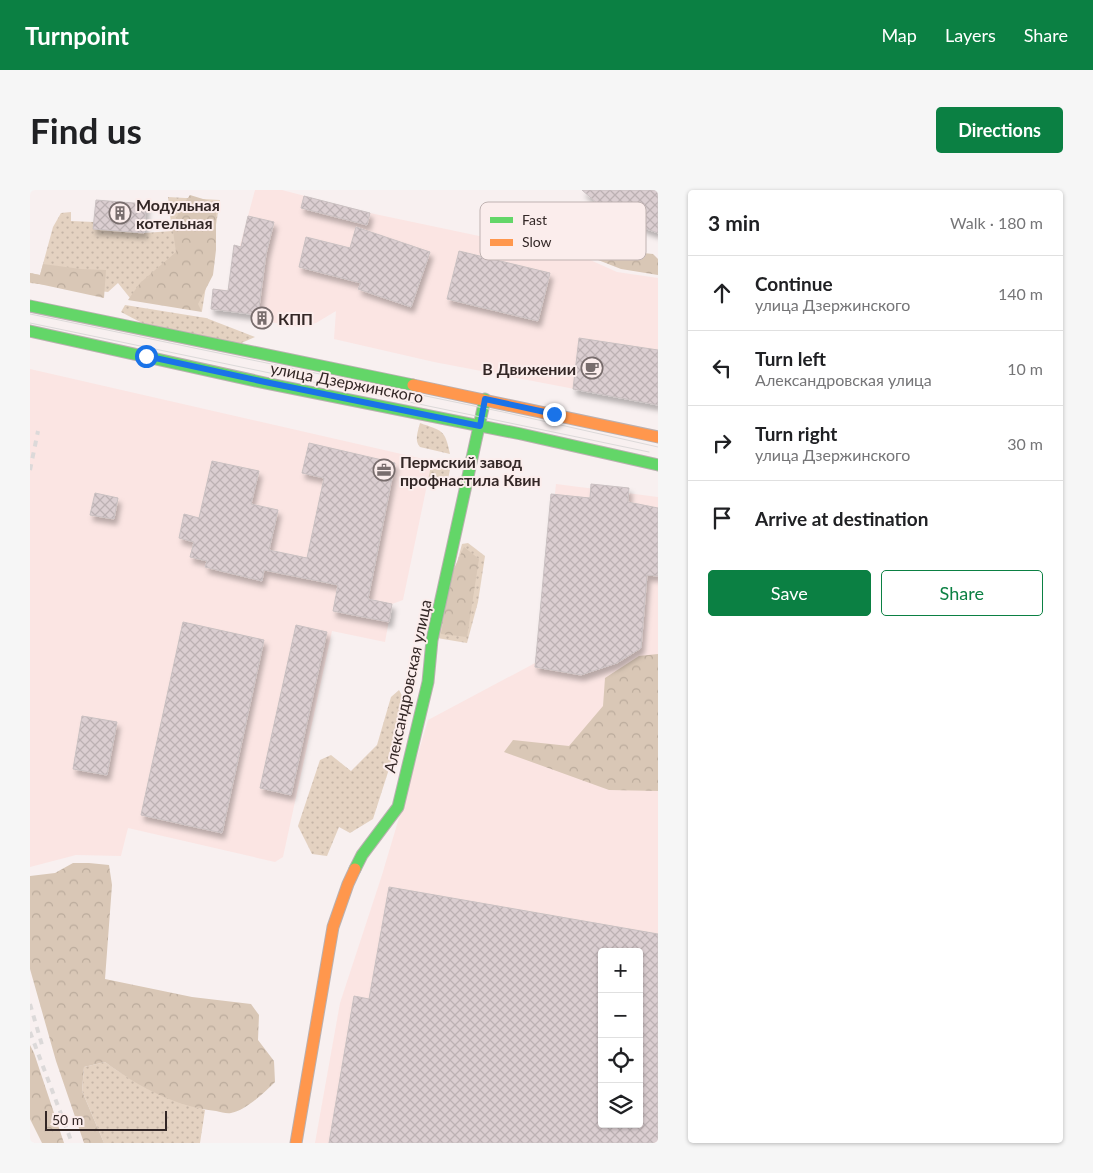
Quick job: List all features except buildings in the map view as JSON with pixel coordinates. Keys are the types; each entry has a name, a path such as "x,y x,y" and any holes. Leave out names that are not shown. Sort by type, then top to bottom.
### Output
{"main road":[{"name":"улица Дзержинского","path":"30,306 485,399 658,437"},
{"name":"улица Дзержинского","path":"30,331 658,465"},
{"name":"Александровская улица","path":"296,1143 333,927 348,884 362,855 398,806 428,682 432,640 485,399"}],"shaded area":[{"path":"255,190 282,190 370,213 480,236 480,260 590,260 617,272 658,278 658,405 434,362 334,339 336,311 316,323 301,327 257,320 257,315 211,309 213,289 228,290"},
{"path":"168,197 220,200 202,311 130,298 118,283 108,292 30,283 30,273 40,275 53,227 61,213 71,212 71,221 94,222 94,229 144,233 172,231"},
{"path":"125,305 206,318 255,337 239,344 142,323 121,312"},
{"path":"30,369 432,461 403,600 392,604 385,642 332,631 283,857 275,862 128,828 121,856 76,855 30,867"},
{"path":"420,423 438,430 444,435 450,454 418,445 417,439"},
{"path":"432,461 451,465 448,479 441,483 428,480"},
{"path":"556,484 658,497 658,1143 315,1143 340,1003 382,875 428,720 537,662"},
{"path":"468,543 485,556 478,602 467,643 437,638 462,544"},
{"path":"399,690 405,701 389,769 373,819 350,833 339,827 327,856 312,854 298,826 320,760 331,755 351,771 377,745 391,697"},
{"path":"105,1062 153,1091 205,1110 200,1143 104,1143 82,1091 84,1067"}],"green space":[{"path":"190,195 216,203 216,250 213,275 198,304 202,312 128,300 140,283 176,252 173,231 179,210"},
{"path":"646,253 653,254 658,259 658,275 621,269 598,260 646,260"},
{"path":"43,264 106,270 104,298 30,282 30,273 40,275"},
{"path":"464,547 479,559 467,637 441,634 450,577"},
{"path":"658,654 658,791 609,790 504,752 513,740 569,746 603,706 605,678 639,656"},
{"path":"73,863 109,865 112,885 105,979 192,997 251,1004 259,1015 258,1040 274,1061 275,1082 266,1091 242,1109 226,1113 201,1109 172,1100 144,1087 105,1062 84,1067 82,1091 104,1143 84,1143 56,1061 30,969 30,876 55,873"},
{"path":"30,1045 64,1143 42,1143 30,1119"}],"tram line":[{"path":"30,314 503,412 658,447"},
{"path":"30,323 649,452"}],"railway":[{"path":"30,470 38,431"},
{"path":"30,1004 42,1045"},
{"path":"30,1032 72,1143"}],"traffic: fast":[{"path":"30,306 413,385"},
{"path":"30,331 265,383 521,434 658,465"},
{"path":"355,869 362,855 398,807 428,682 432,640 485,399"}],"traffic: slow":[{"path":"413,385 658,437"},
{"path":"296,1143 333,927 355,869"}],"place":[{"name":"Модульная котельная","path":"120,213"},
{"name":"КПП","path":"262,318"},
{"name":"В Движении","path":"592,368"},
{"name":"Пермский завод профнастила Квин","path":"384,470"}],"route":[{"path":"146,356 480,426 485,399 554,414"}]}
